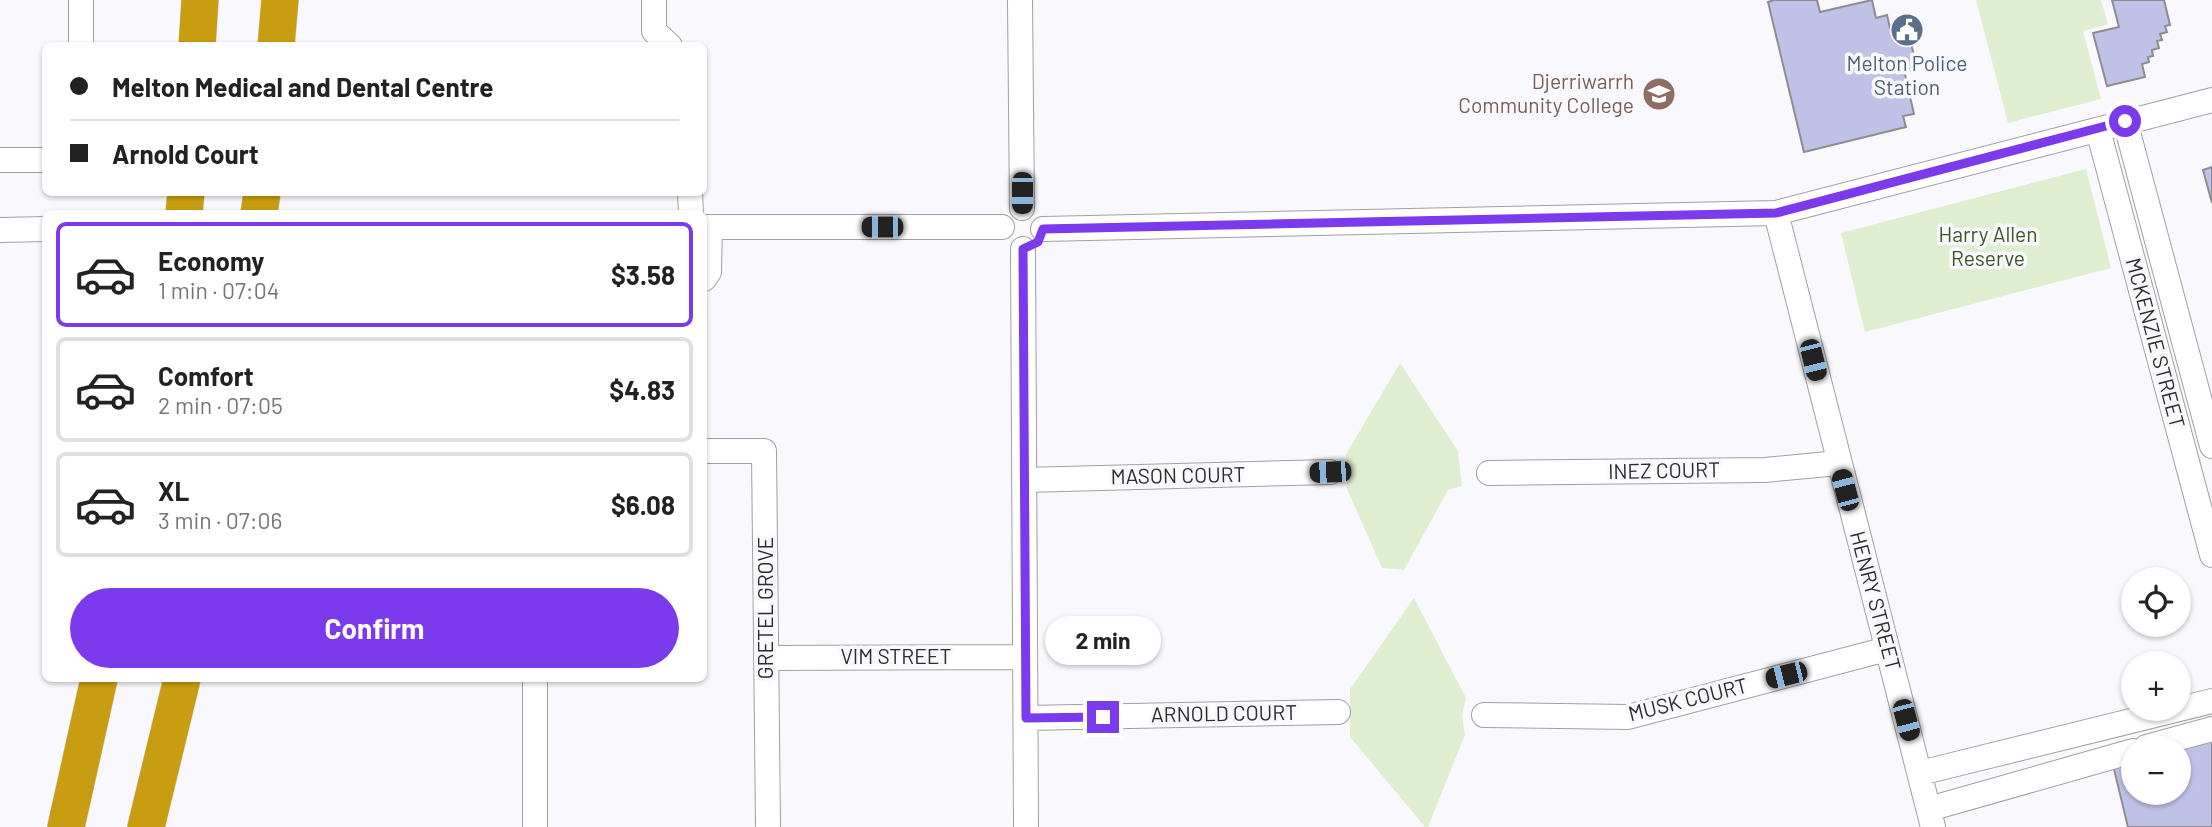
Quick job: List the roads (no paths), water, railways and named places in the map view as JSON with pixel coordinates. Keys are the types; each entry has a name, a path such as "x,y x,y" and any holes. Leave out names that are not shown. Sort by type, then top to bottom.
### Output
{"highway":[{"path":"197,42 200,0"},
{"path":"276,42 280,0"},
{"path":"66,827 98,682"},
{"path":"146,827 181,682"}],"street":[{"path":"81,0 81,42"},
{"path":"654,0 654,30 666,42"},
{"path":"1020,0 1022,208"},
{"path":"1043,229 1776,213 2212,100"},
{"name":"MCKENZIE STREET","path":"2125,121 2212,446"},
{"name":"MCKENZIE STREET","path":"2098,130 2212,555"},
{"path":"0,160 42,160"},
{"path":"1784,245 1791,222 1807,203"},
{"path":"1022,208 1035,212 1043,229 1038,242 1023,249 1008,243 1002,228 1008,213 1022,208"},
{"name":"HENRY STREET","path":"1776,213 1931,818"},
{"path":"707,222 1002,228"},
{"path":"0,230 42,229"},
{"path":"1023,249 1026,827"},
{"path":"707,258 707,275"},
{"name":"GRETEL GROVE","path":"707,451 764,451 768,827"},
{"name":"INEZ COURT","path":"1489,473 1765,470 1838,463"},
{"name":"MASON COURT","path":"1025,480 1330,472"},
{"name":"MUSK COURT","path":"1484,715 1628,716 1887,649"},
{"name":"VIM STREET","path":"766,658 1025,657"},
{"path":"535,682 536,827"},
{"path":"1920,773 2212,701"},
{"name":"ARNOLD COURT","path":"1026,718 1338,712"},
{"path":"2190,735 2212,729"},
{"path":"1931,818 2121,755"}],"place":[{"name":"Melton Police Station","path":"1907,30"},
{"name":"Djerriwarrh Community College","path":"1659,94"}],"park label":[{"name":"Harry Allen Reserve","path":"1988,247"}]}
